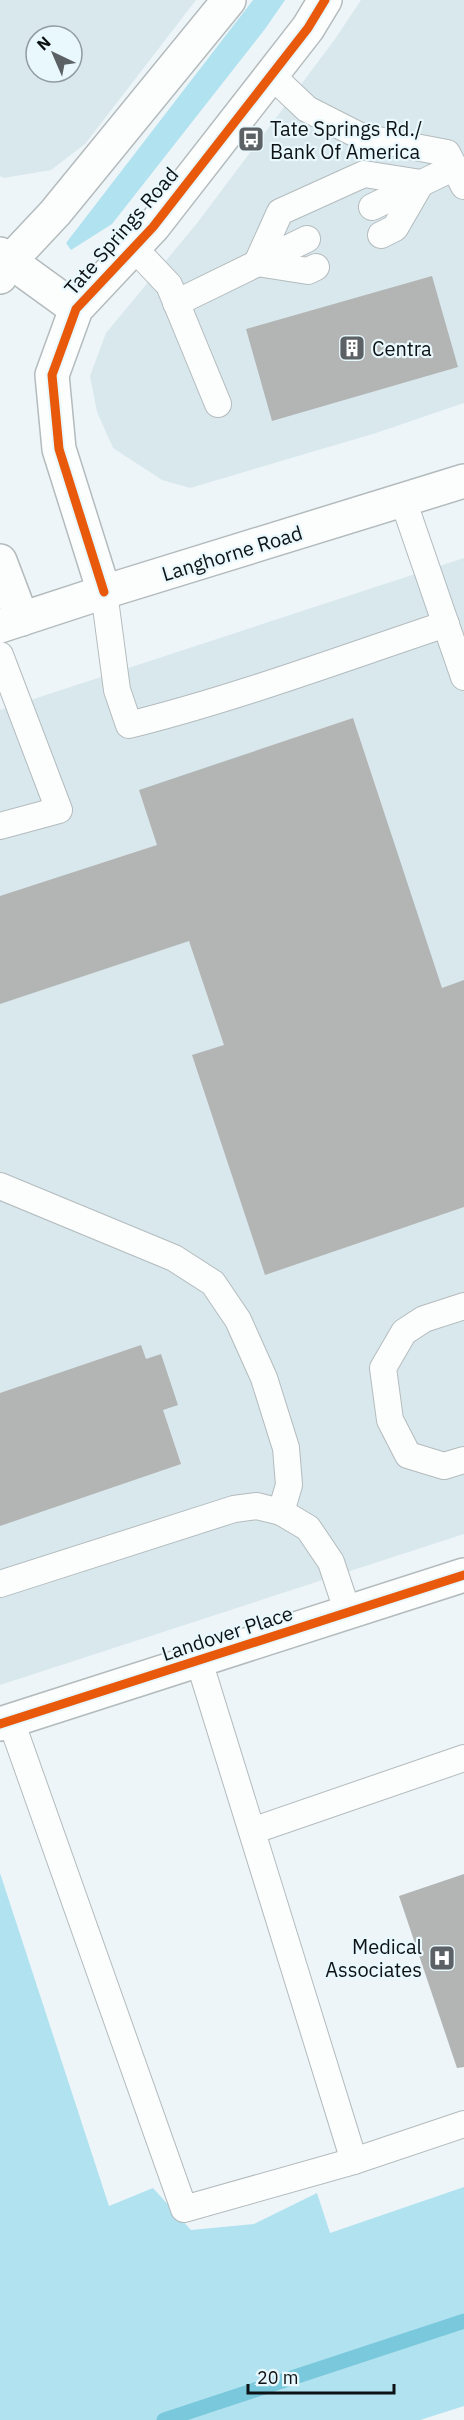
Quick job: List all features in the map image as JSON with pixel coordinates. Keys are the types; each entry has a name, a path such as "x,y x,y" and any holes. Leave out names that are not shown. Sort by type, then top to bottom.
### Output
{"street":[{"path":"76,309 3,264 55,213 229,0"},
{"name":"Tate Springs Road","path":"104,592 59,449 52,375 76,309 153,226 308,28 325,0"},
{"name":"Langhorne Road","path":"11,622 464,481"},
{"path":"0,561 11,622"},
{"name":"Landover Place","path":"5,1723 464,1575"}],"lane":[{"path":"271,75 307,109 362,137 447,153 459,176 421,183 372,207"},
{"path":"257,263 280,212 364,174 421,183"},
{"path":"381,235 395,228 421,183"},
{"path":"176,303 307,239"},
{"path":"134,248 169,285 218,404"},
{"path":"257,263 308,271 316,267"},
{"path":"403,500 464,677"},
{"path":"104,592 117,690 129,725 251,690 446,624"},
{"path":"0,655 59,810 0,826"},
{"path":"0,1186 174,1258 213,1283 238,1320 264,1378 286,1448 289,1485 269,1509"},
{"path":"464,1306 424,1319 404,1332 383,1368 390,1420 408,1455 444,1466 464,1460"},
{"path":"0,1584 234,1509 269,1509 308,1528 331,1562 348,1613"},
{"path":"199,1661 354,2161"},
{"path":"5,1723 184,2209 354,2161 464,2124"},
{"path":"252,1831 464,1758"}],"shaded area":[{"path":"0,0 196,0 85,144 51,170 4,178 0,176"},
{"path":"253,0 285,0 265,29 112,224 71,250 66,243"},
{"path":"361,0 464,0 464,403 376,433 190,488 162,480 113,448 97,412 90,376 106,333 198,222 335,39"},
{"path":"464,558 464,1534 0,1685 0,710"},
{"path":"0,1873 109,2206 153,2188 191,2230 254,2224 317,2193 330,2233 464,2187 464,2406 420,2420 0,2420"}],"building":[{"name":"Centra","path":"432,276 458,367 272,421 246,329"},
{"path":"353,718 442,988 464,980 464,1207 265,1275 192,1055 224,1045 189,941 0,1004 0,896 157,845 139,790"},
{"path":"141,1345 146,1359 161,1354 178,1405 163,1410 181,1464 0,1526 0,1393"},
{"name":"Medical Associates","path":"464,1874 464,2067 457,2068 399,1896"}],"waterway":[{"path":"164,2420 464,2321"}],"cycle path":[{"path":"104,592 59,449 52,375 76,309 153,227 308,28 325,0"},
{"path":"0,1724 464,1575"}],"place":[{"name":"Tate Springs Rd./ Bank Of America","path":"251,139"},
{"name":"Centra","path":"352,348"},
{"name":"Medical Associates","path":"442,1958"}]}
